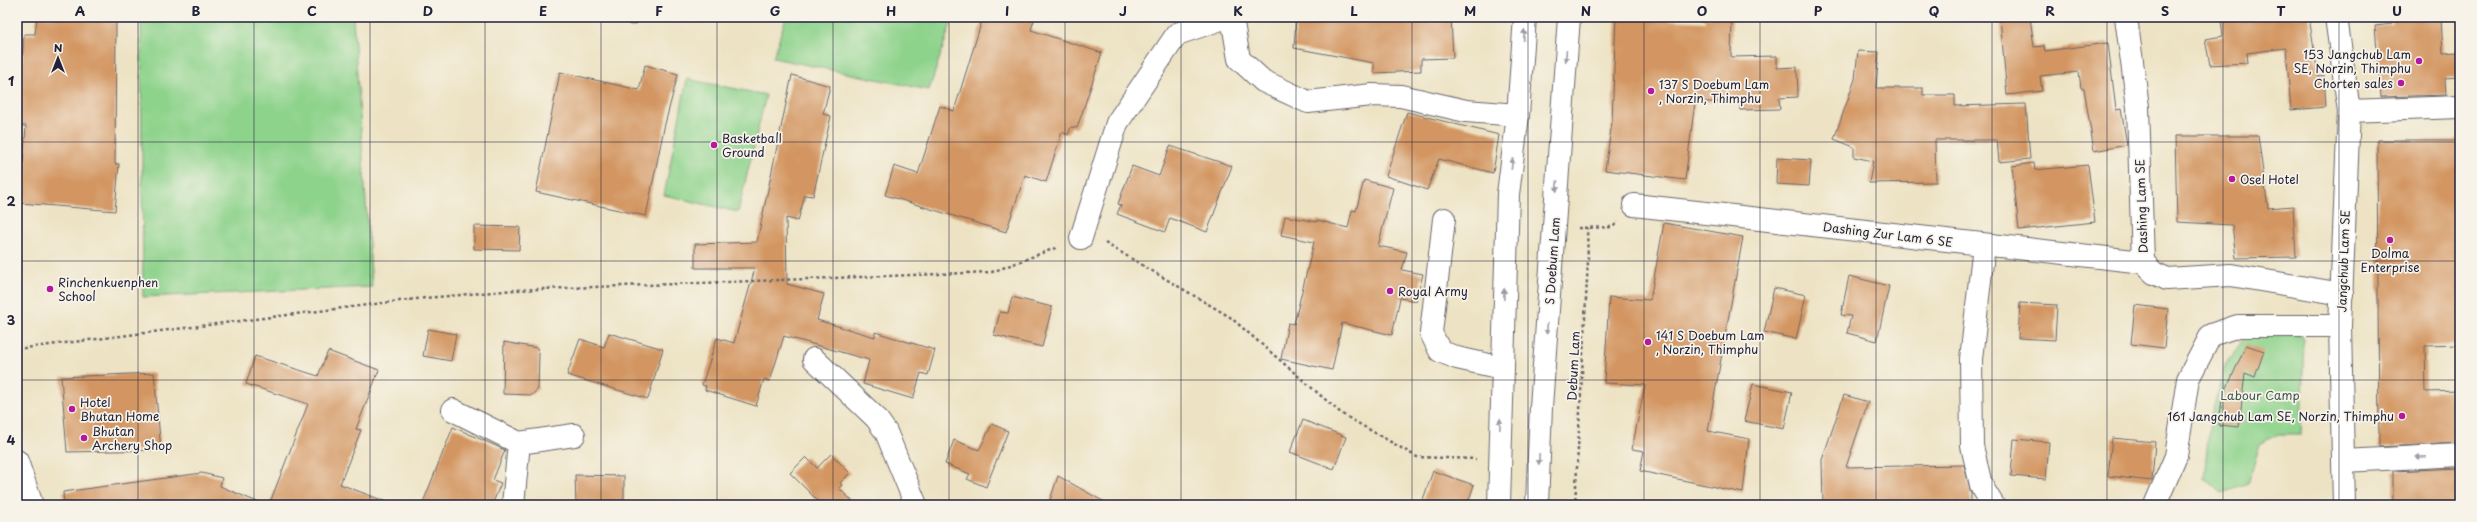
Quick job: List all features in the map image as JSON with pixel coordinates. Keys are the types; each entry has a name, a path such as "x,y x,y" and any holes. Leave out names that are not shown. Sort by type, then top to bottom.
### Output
{"street":[{"path":"1081,238 1117,123 1178,34 1227,17"},
{"path":"1232,17 1240,58 1263,80 1308,102 1372,95 1401,96 1466,111 1518,115"},
{"path":"1499,505 1508,194 1518,115 1525,17"},
{"name":"S Doebum Lam","path":"1538,505 1541,407 1569,17"},
{"name":"Dashing Lam SE","path":"2126,17 2138,107 2143,262 2154,273 2167,279 2231,275 2342,294"},
{"name":"Jangchub Lam SE","path":"2336,17 2348,111 2340,326 2344,505"},
{"path":"2348,111 2460,107"},
{"name":"Dashing Zur Lam 6 SE","path":"1634,205 2143,262"},
{"path":"1444,219 1431,333 1440,351 1457,358 1502,368"},
{"path":"1984,245 1971,359 1972,446 1981,485 1993,505"},
{"path":"2155,505 2176,456 2188,379 2211,335 2238,326 2340,326"},
{"path":"814,359 876,418 886,432 916,505"},
{"path":"453,410 519,443 574,435"},
{"path":"513,505 519,443"},
{"path":"2344,461 2460,455"},
{"path":"17,461 32,505"}],"path":[{"path":"1554,227 1613,227 1634,205"},
{"name":"Debum Lam","path":"1575,505 1588,261 1587,228"},
{"path":"17,349 415,299 515,290 992,272 1091,235 1230,317 1342,414 1417,457 1500,459"}],"green space":[{"path":"141,17 353,17 372,287 143,297"},
{"path":"786,17 953,17 929,90 773,58"},
{"name":"Basketball Ground","path":"687,79 766,95 738,212 664,195"},
{"name":"Labour Camp","path":"2283,320 2304,339 2301,434 2278,434 2260,444 2248,484 2222,493 2204,478 2210,420 2225,365 2248,333"}],"building":[{"path":"37,17 116,17 115,164 119,164 115,211 20,203 26,126 18,126 24,34 35,34"},
{"path":"983,17 1035,17 1031,30 1102,53 1077,128 1071,127 1068,135 1062,132 1046,182 1025,175 1006,232 885,195 894,166 918,174 940,106 954,111"},
{"path":"1296,17 1451,17 1453,58 1421,59 1421,71 1374,73 1374,63 1294,48"},
{"path":"1616,17 1705,22 1705,17 1732,17 1731,57 1777,56 1777,68 1797,67 1798,97 1779,98 1780,109 1740,110 1740,102 1695,102 1685,180 1605,170 1612,122"},
{"path":"2000,17 2030,17 2034,47 2044,46 2045,51 2108,43 2116,110 2121,109 2127,145 2094,151 2084,88 2081,88 2079,72 2040,76 2042,91 2007,95"},
{"path":"2237,17 2309,17 2318,76 2324,75 2326,107 2291,110 2286,48 2247,53 2248,63 2210,65 2205,39 2223,36 2221,19"},
{"name":"153 Jangchub Lam SE, Norzin, Thimphu","path":"2391,17 2441,17 2443,53 2459,52 2460,77 2445,78 2446,95 2381,97 2375,26 2392,24"},
{"path":"1858,51 1879,52 1876,88 1923,88 1923,95 1955,95 1955,106 2026,104 2030,159 1999,162 1997,140 1935,140 1936,182 1869,183 1873,161 1854,157 1854,147 1834,139 1855,79"},
{"path":"645,65 678,74 664,128 646,216 536,192 560,72 639,90"},
{"path":"792,75 830,86 823,114 831,116 813,196 805,195 798,221 786,218 787,284 824,294 817,320 875,337 875,332 935,350 928,375 921,373 913,399 863,384 869,360 784,336 770,381 764,379 756,406 705,390 706,386 702,385 717,338 734,343 755,268 695,268 695,244 757,242"},
{"path":"1407,112 1499,135 1493,173 1439,159 1427,190 1386,176"},
{"path":"2175,136 2258,136 2268,208 2293,206 2296,257 2236,258 2232,225 2177,222"},
{"path":"2377,140 2460,140 2460,345 2425,346 2426,392 2460,391 2460,443 2379,447"},
{"path":"1170,146 1232,166 1207,232 1170,218 1165,232 1117,214 1121,205 1118,204 1132,166 1159,176"},
{"path":"1777,158 1811,160 1809,186 1776,184"},
{"path":"2034,163 2035,170 2088,165 2095,222 2019,230 2012,166"},
{"path":"1364,180 1393,188 1378,246 1407,252 1402,270 1423,274 1416,301 1400,298 1392,335 1342,323 1332,370 1281,359 1288,323 1294,324 1314,242 1281,235 1285,216 1317,222 1317,220 1348,228 1352,210 1356,211"},
{"path":"1664,223 1743,237 1708,431 1749,439 1743,493 1640,471 1644,451 1632,449 1645,385 1604,383 1609,297 1650,300"},
{"path":"474,226 520,227 519,250 474,249"},
{"path":"1849,276 1889,286 1877,341 1847,333 1851,316 1841,315"},
{"path":"1774,288 1806,295 1796,339 1764,332"},
{"path":"1012,297 1052,307 1042,347 994,335 1000,312 1008,313"},
{"path":"2020,303 2057,305 2055,340 2018,338"},
{"path":"2135,305 2168,309 2164,348 2131,344"},
{"path":"428,329 456,334 451,361 423,356"},
{"path":"609,333 663,349 648,399 567,375 580,339 604,347"},
{"path":"504,342 537,348 539,352 538,389 532,395 503,394"},
{"path":"2246,345 2264,351 2255,377 2245,373 2239,427 2219,425 2222,399"},
{"path":"328,351 379,370 356,429 361,430 340,484 389,503 389,505 269,505 308,404 246,384 255,356 318,376"},
{"path":"154,373 161,450 67,452 61,377"},
{"path":"1753,384 1792,392 1784,429 1744,421"},
{"path":"1844,395 1868,402 1846,467 1964,465 1971,493 1971,505 1823,505 1822,460"},
{"path":"1303,420 1346,437 1334,469 1290,452"},
{"path":"992,424 1008,431 986,487 967,479 970,474 945,464 954,440 979,450"},
{"path":"453,427 505,450 493,480 501,483 492,505 422,505"},
{"path":"2112,438 2155,442 2152,481 2108,476"},
{"path":"2014,439 2049,442 2046,479 2011,476"},
{"path":"831,454 850,473 840,483 842,485 839,488 856,505 822,505 790,473 806,457 817,468"},
{"path":"2460,468 2460,505 2393,505 2393,471"},
{"path":"1433,471 1474,485 1467,505 1421,505"},
{"path":"202,473 222,478 220,486 264,505 64,505 63,492"},
{"path":"575,475 624,476 624,505 576,505"},
{"path":"1058,476 1110,505 1059,505 1050,500"}],"place":[{"name":"153 Jangchub Lam SE, Norzin, Thimphu","path":"2419,61"},
{"name":"Chorten sales","path":"2401,83"},
{"name":"137 S Doebum Lam , Norzin, Thimphu","path":"1651,91"},
{"name":"Basketball Ground","path":"714,145"},
{"name":"Osel Hotel","path":"2232,179"},
{"name":"Dolma Enterprise","path":"2390,240"},
{"name":"Rinchenkuenphen School","path":"50,289"},
{"name":"Royal Army","path":"1390,291"},
{"name":"141 S Doebum Lam , Norzin, Thimphu","path":"1648,342"},
{"name":"Hotel Bhutan Home","path":"72,409"},
{"name":"161 Jangchub Lam SE, Norzin, Thimphu","path":"2402,416"},
{"name":"Bhutan Archery Shop","path":"84,438"}]}
